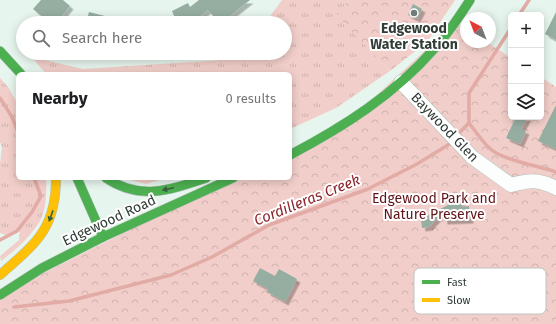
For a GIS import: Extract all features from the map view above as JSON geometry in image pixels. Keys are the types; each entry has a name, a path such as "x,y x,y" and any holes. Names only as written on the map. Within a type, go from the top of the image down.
{"main road":[{"path":"292,154 343,126 374,105 423,63 441,43 470,0"},
{"path":"0,51 20,72"},
{"path":"292,145 343,126"},
{"path":"0,275 36,243 44,231 51,218 55,205 57,192 56,180"},
{"path":"77,180 103,237"},
{"path":"109,180 117,186 137,193 164,190 200,180"},
{"name":"Edgewood Road","path":"0,295 42,268 103,237 229,180"}],"street":[{"name":"Baywood Glen","path":"401,82 472,157 511,185 536,181 545,182 556,188"}],"green space":[{"path":"282,0 349,0 337,15 390,71 336,108 292,128 292,72 44,72 34,60 45,60 83,69 222,60 292,60 292,16 270,16"},
{"path":"349,0 455,0 427,42 390,71 336,15"},
{"name":"Edgewood Park and Nature Preserve","path":"456,22 460,25 460,48 496,48 508,56 508,120 544,120 544,79 556,87 556,324 0,324 0,295 229,180 292,180 292,154 343,126"},
{"path":"0,78 8,87 16,101 16,180 46,180 46,200 40,221 22,243 1,261 0,256 19,240 20,232 6,235 0,233 0,164 2,147 0,142"},
{"path":"131,180 159,180 146,184"}],"building":[{"path":"41,0 63,0 70,6 62,16 42,16 33,9"},
{"path":"199,0 250,0 230,16 213,16 208,10 200,16 174,16 172,11 188,3 190,7"},
{"name":"Edgewood Water Station","path":"413,4 422,9 417,19 408,15"},
{"path":"89,12 105,16 88,16"},
{"path":"556,12 556,40 545,34"},
{"path":"556,105 556,149 538,141"},
{"path":"515,120 526,120 521,129 526,131 520,144 506,138"},
{"path":"462,202 462,207 469,206 470,220 444,221 443,212 429,227 422,228 421,219 452,203"},
{"path":"260,268 275,276 279,269 297,279 285,302 267,292 268,289 253,281"}],"waterway":[{"name":"Cordilleras Creek","path":"521,12 529,0"},
{"name":"Cordilleras Creek","path":"456,136 469,123 469,93 508,33"},
{"path":"0,98 12,117 16,127"},
{"path":"469,123 485,144 496,153 510,159 556,172"},
{"name":"Cordilleras Creek","path":"14,307 69,301 171,275 212,257 269,225 368,189 417,164 452,141"},
{"path":"0,240 17,231 32,212 41,196 35,180"}],"traffic: fast":[{"path":"292,154 367,109 402,81 419,66 439,43 470,0"},
{"path":"0,51 19,72"},
{"path":"78,180 103,237"},
{"path":"110,180 131,189 143,191 168,189 200,180"},
{"path":"0,295 42,268 103,237 229,180"}],"traffic: slow":[{"path":"0,275 24,254 42,234 48,223 52,210 56,180"}],"place":[{"name":"Edgewood Water Station","path":"414,13"}]}
